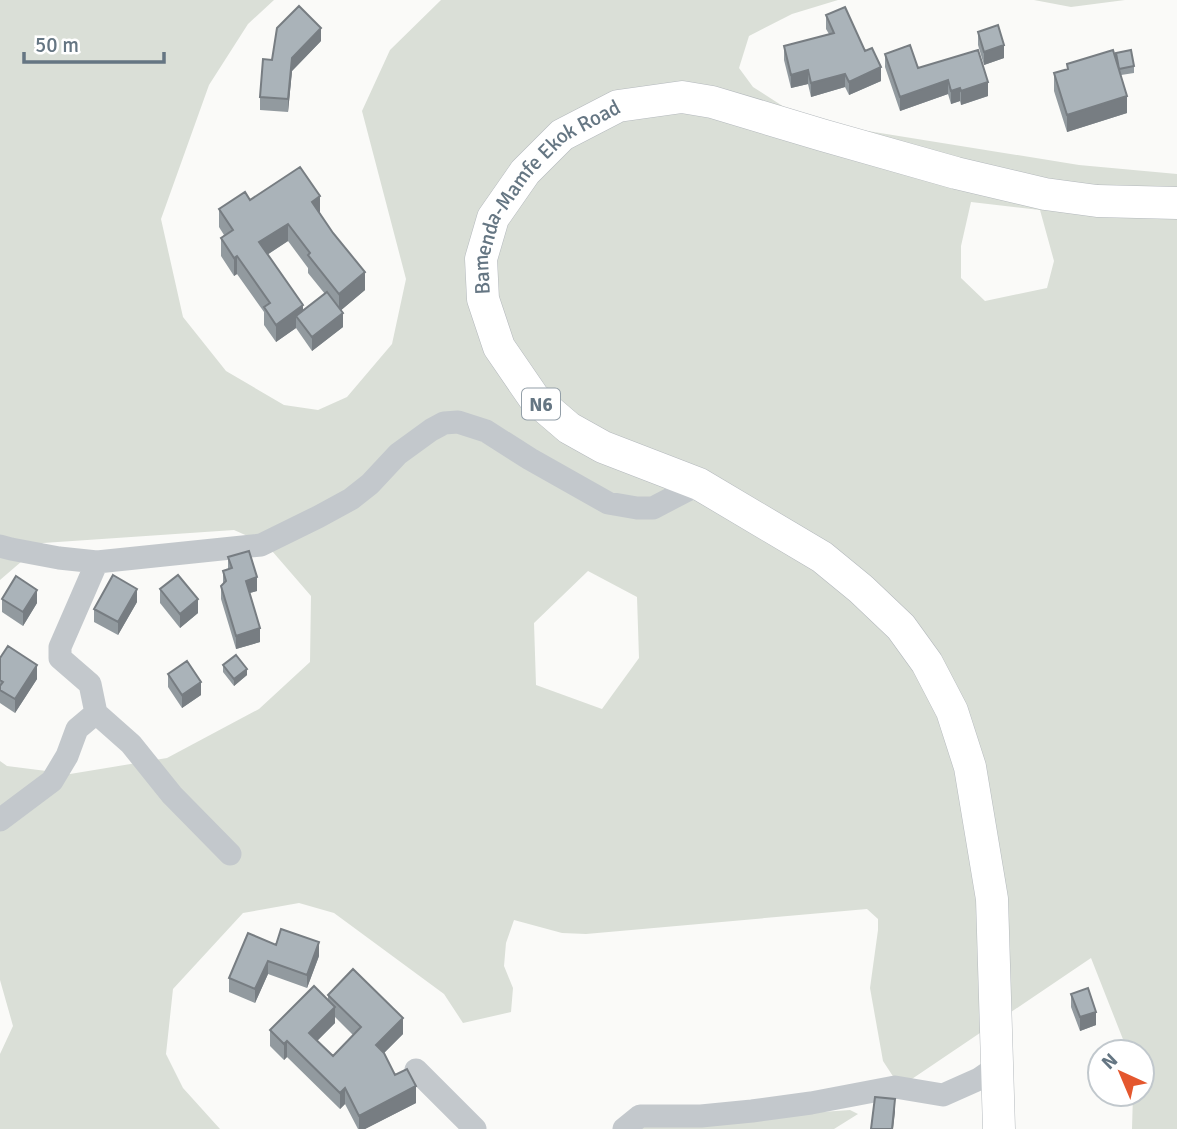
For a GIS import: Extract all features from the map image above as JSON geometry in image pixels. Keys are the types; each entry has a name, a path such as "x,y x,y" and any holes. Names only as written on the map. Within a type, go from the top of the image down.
{"highway":[{"name":"Bamenda-Mamfe Ekok Road","path":"999,1129 992,899 970,767 953,711 927,663 901,627 822,557 699,484 603,447 569,428 534,398 499,347 483,299 481,259 493,218 525,172 562,135 618,106 682,97 712,102 956,173 1045,194 1097,201 1177,203"}],"street":[{"path":"0,545 59,558 97,562 261,545 351,499 370,484 398,454 444,423 458,422 486,431 530,460 608,503 653,508 699,484"},
{"path":"97,562 60,647 60,658 90,684 96,713 131,744 172,795 230,854"},
{"path":"0,820 52,781 67,756 77,729 96,713"},
{"path":"624,1129 640,1116 701,1116 752,1111 895,1087 943,1095 979,1079 998,1066"},
{"path":"416,1070 475,1129"}],"shaded area":[{"path":"0,0 274,0 248,24 209,85 161,219 183,317 226,371 284,405 318,410 347,397 392,344 406,279 362,111 390,50 441,0 838,0 792,14 749,36 739,68 753,87 795,114 843,127 1079,165 1177,174 1177,1129 1132,1129 1133,1108 1156,1108 1156,1038 1122,1038 1091,958 900,1087 883,1061 870,988 878,919 867,909 586,934 562,933 514,920 506,943 504,966 513,988 511,1012 463,1023 444,994 334,913 299,903 243,913 173,989 166,1054 183,1088 220,1129 0,1129 0,1054 13,1026 0,980 0,761 7,766 70,774 167,758 259,709 310,662 311,596 266,544 234,530 43,543 0,580","holes":["971,202 1040,210 1054,261 1047,288 985,301 961,278 961,246","588,571 637,597 639,658 602,709 536,685 534,623"]},
{"path":"1034,0 1125,0 1071,7"},
{"path":"850,1110 858,1114 834,1129 629,1129 638,1125"}],"building":[{"path":"299,6 321,28 292,58 288,99 260,97 263,59 272,60 277,28"},
{"path":"845,7 865,51 872,48 881,67 849,82 845,74 811,83 808,70 791,75 784,46 834,33 826,15"},
{"path":"998,25 1004,45 984,52 978,32"},
{"path":"910,45 918,68 978,50 988,82 961,91 960,88 951,91 948,80 900,97 885,54"},
{"path":"1113,50 1127,96 1067,115 1054,73 1068,69 1067,64"},
{"path":"1131,50 1134,66 1119,69 1116,53"},
{"path":"300,167 320,196 312,202 365,272 339,294 288,224 259,242 303,305 276,325 264,307 270,303 221,238 233,230 219,209 245,192 250,200"},
{"path":"327,292 343,313 312,337 296,316"},
{"path":"249,551 257,577 246,581 260,628 236,636 221,586 226,581 223,571 232,568 228,557"},
{"path":"113,575 137,589 118,622 94,609"},
{"path":"178,575 198,599 180,614 160,589"},
{"path":"16,576 37,590 23,612 2,599"},
{"path":"8,646 37,665 15,699 0,690 3,682 0,680 0,658"},
{"path":"236,655 247,669 234,679 223,665"},
{"path":"187,661 201,682 182,695 168,674"},
{"path":"281,929 319,942 307,975 268,961 255,989 229,978 248,933 276,945"},
{"path":"353,969 403,1018 376,1045 384,1053 395,1075 407,1069 416,1086 359,1116 345,1088 340,1093 287,1041 284,1044 270,1030 314,986 335,1007 309,1033 333,1056 361,1027 328,995"},
{"path":"1088,988 1096,1012 1080,1017 1071,994"},
{"path":"875,1097 895,1099 892,1129 871,1129"}]}
